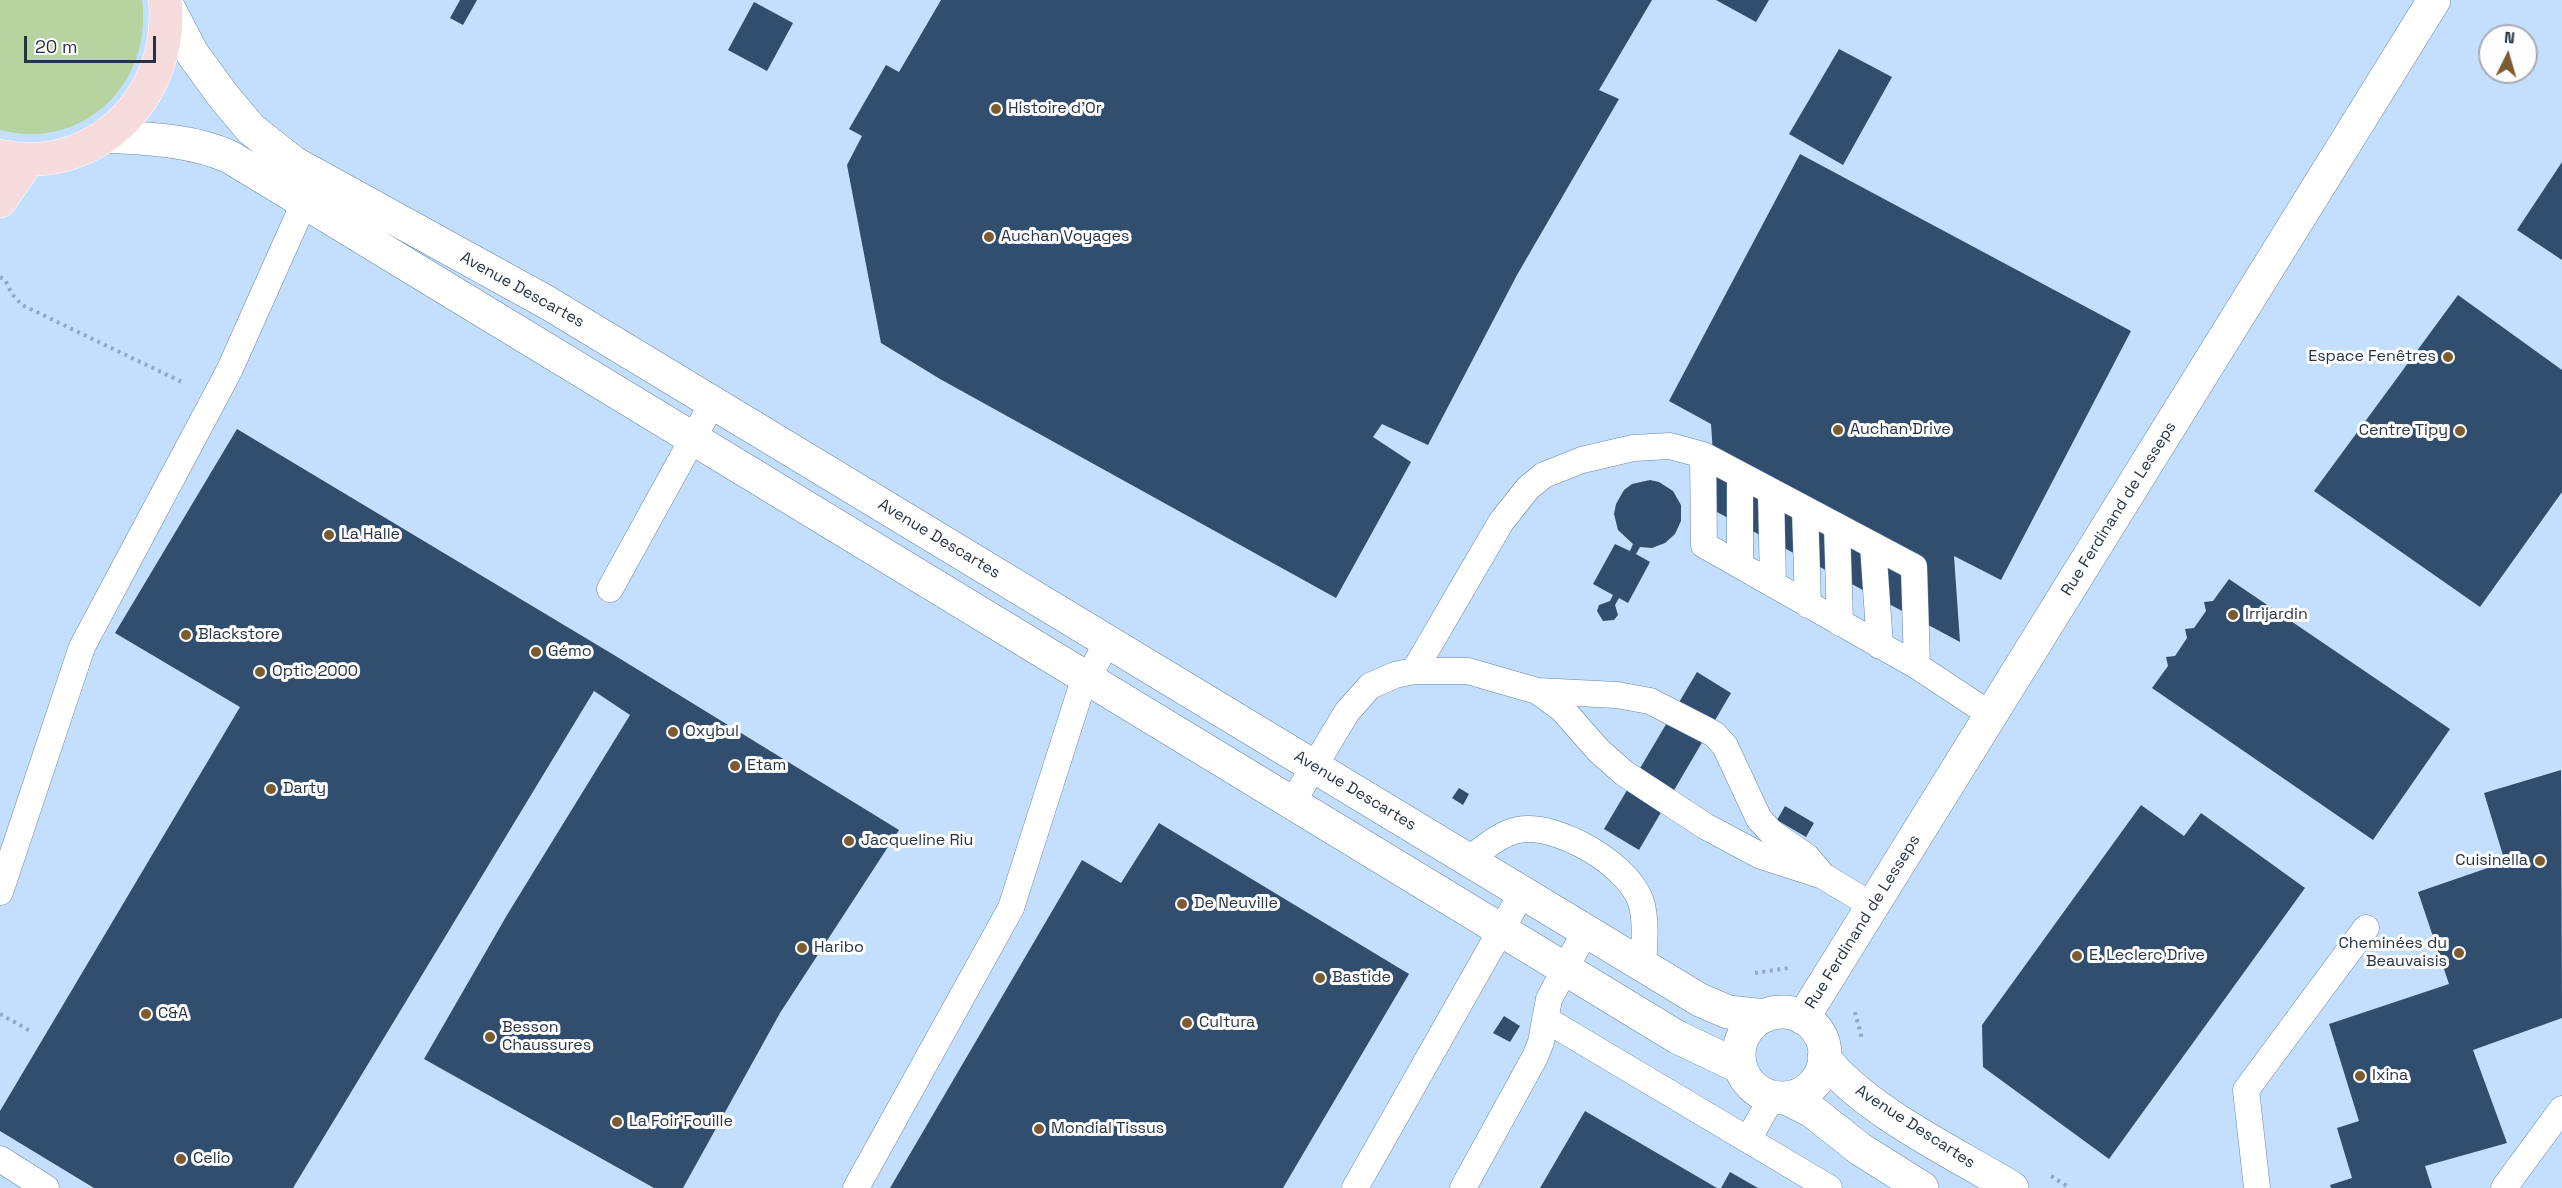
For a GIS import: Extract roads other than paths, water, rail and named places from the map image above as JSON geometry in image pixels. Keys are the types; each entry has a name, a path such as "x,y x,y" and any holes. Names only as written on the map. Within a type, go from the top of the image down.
{"main road":[{"path":"0,201 15,157 63,154 104,136 137,106 154,77 164,46 165,0"}],"street":[{"name":"Avenue Descartes","path":"165,0 202,67 238,115 270,146 367,204 514,283 1585,932 1716,1008 1738,1014 1764,1016 1784,1013 1803,1018 1818,1032 1823,1044 1824,1058 1841,1077 1871,1102 2012,1188"},
{"name":"Rue Ferdinand de Lesseps","path":"1803,1018 2434,0"},
{"path":"104,136 168,140 213,150 304,202 1677,1037 1740,1067"},
{"path":"1764,1016 1745,1034 1739,1053 1740,1067 1755,1089 1817,1114 1860,1149 1922,1188"},
{"path":"1779,1097 1810,1088 1819,1077 1824,1058"}],"lane":[{"path":"0,892 82,647 229,371 304,202"},
{"path":"610,589 713,402"},
{"path":"1414,671 1502,522 1528,488 1544,475 1582,459 1634,448 1670,446 1703,455 1914,567 1917,666"},
{"path":"1703,455 1704,545 1917,666 1991,715"},
{"path":"1740,475 1740,565"},
{"path":"1771,491 1773,584"},
{"path":"1805,509 1808,605"},
{"path":"1837,526 1840,623"},
{"path":"1873,545 1880,646"},
{"path":"856,1188 1011,908 1074,708 1108,641"},
{"path":"1292,803 1347,712 1370,686 1395,675 1414,671 1468,671 1537,691 1617,695 1650,701 1714,734 1725,746 1759,819 1772,832 1807,857 1823,876"},
{"path":"1537,691 1562,709 1599,751 1624,774 1735,843 1786,867 1823,876 1873,906"},
{"path":"1467,860 1509,832 1537,828 1566,837 1612,865 1636,890 1642,904 1644,923 1643,966"},
{"path":"1355,1188 1522,893"},
{"path":"2257,1188 2246,1090 2366,928"},
{"path":"1463,1188 1535,1057 1549,999 1585,932"},
{"path":"1545,1019 1829,1188"},
{"path":"1748,1140 1779,1097"},
{"path":"2504,1188 2562,1109"},
{"path":"0,1160 46,1188"}],"place":[{"name":"Histoire d'Or","path":"996,109"},
{"name":"Auchan Voyages","path":"989,237"},
{"name":"Espace Fenêtres","path":"2448,357"},
{"name":"Auchan Drive","path":"1838,430"},
{"name":"Centre Tipy","path":"2460,431"},
{"name":"La Halle","path":"329,535"},
{"name":"Irrijardin","path":"2233,615"},
{"name":"Blackstore","path":"186,635"},
{"name":"Gémo","path":"536,652"},
{"name":"Optic 2000","path":"260,672"},
{"name":"Oxybul","path":"673,732"},
{"name":"Etam","path":"735,766"},
{"name":"Darty","path":"271,789"},
{"name":"Jacqueline Riu","path":"849,841"},
{"name":"Cuisinella","path":"2540,861"},
{"name":"De Neuville","path":"1182,904"},
{"name":"Haribo","path":"802,948"},
{"name":"Cheminées du Beauvaisis","path":"2459,953"},
{"name":"E. Leclerc Drive","path":"2077,956"},
{"name":"Bastide","path":"1320,978"},
{"name":"C&A","path":"146,1014"},
{"name":"Cultura","path":"1187,1023"},
{"name":"Besson Chaussures","path":"490,1037"},
{"name":"Ixina","path":"2360,1076"},
{"name":"La Foir'Fouille","path":"617,1122"},
{"name":"Mondial Tissus","path":"1039,1129"},
{"name":"Celio","path":"181,1159"}]}
